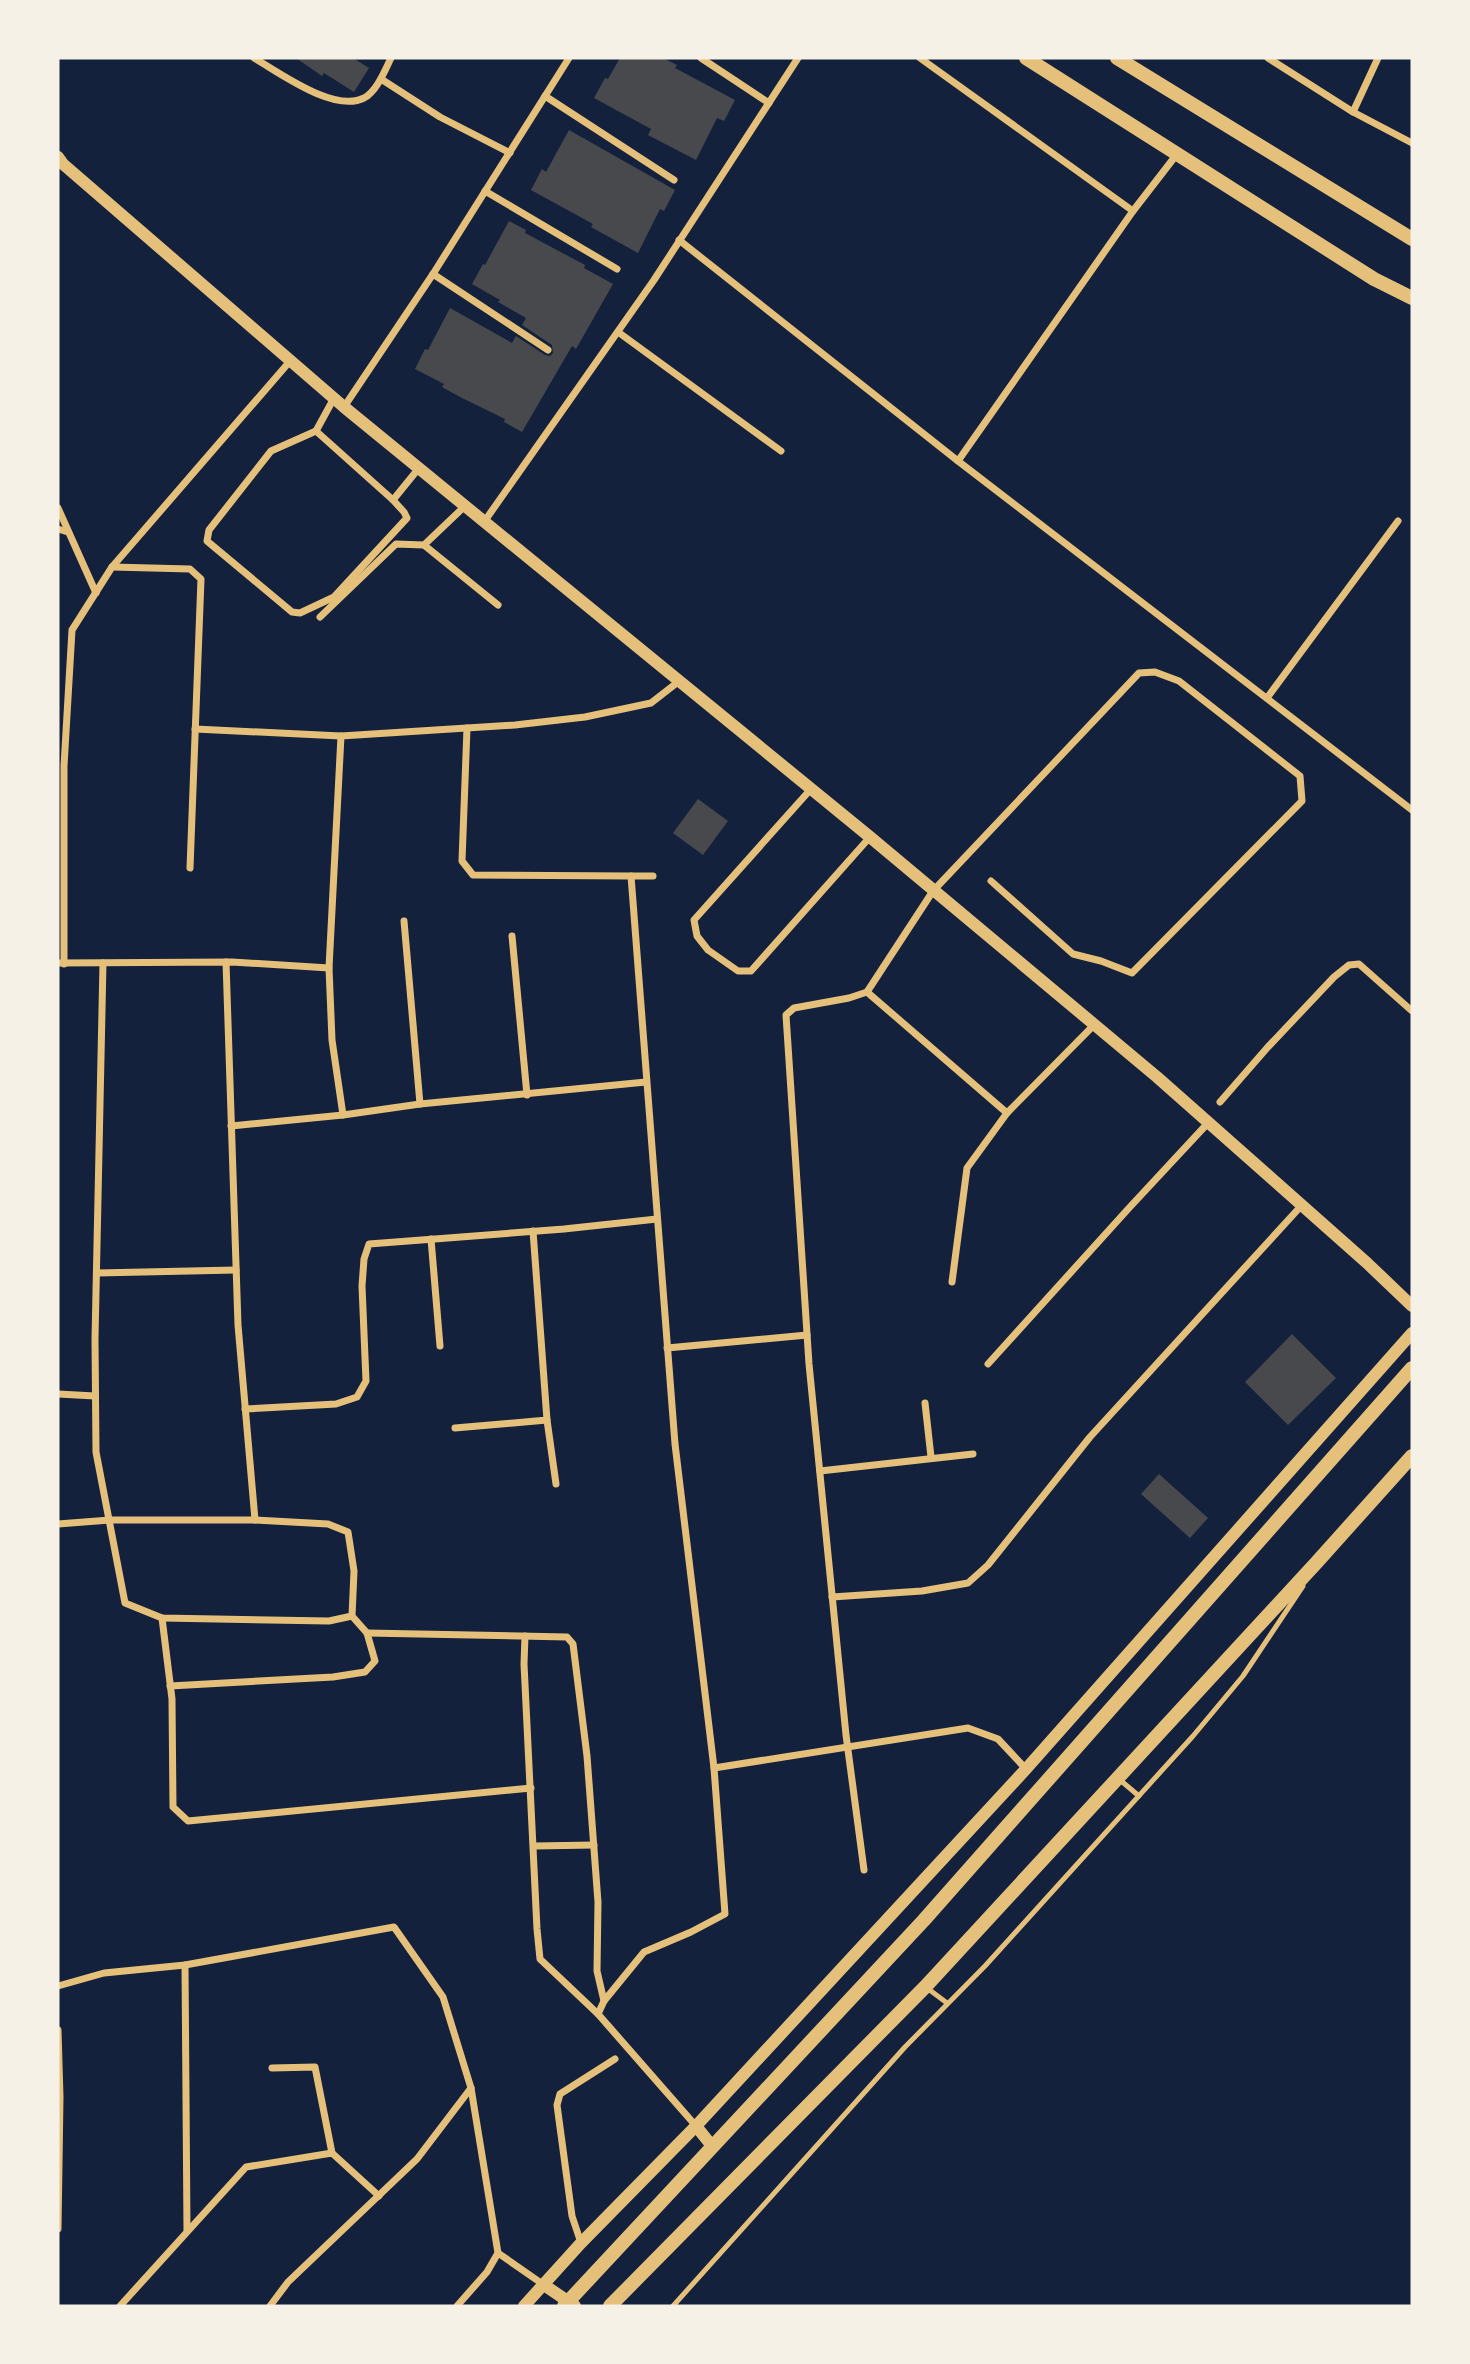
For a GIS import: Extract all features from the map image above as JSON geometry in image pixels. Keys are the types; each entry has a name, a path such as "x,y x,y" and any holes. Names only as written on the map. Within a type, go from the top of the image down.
{"main road":[{"path":"1026,58 1374,279 1412,298"},
{"path":"1117,58 1412,239"},
{"path":"569,2305 712,2146 924,1920 1412,1368"},
{"path":"610,2306 926,1986 1412,1456"}],"street":[{"path":"254,58 334,101 365,98 381,79 391,58"},
{"path":"316,431 393,500 407,518 334,597 300,612 292,612 208,541 209,530 271,452 316,431 339,402 433,274 569,58"},
{"path":"701,58 769,103"},
{"path":"484,522 618,332 798,58"},
{"path":"920,58 1133,211"},
{"path":"1268,58 1353,111 1412,143"},
{"path":"1353,111 1378,58"},
{"path":"381,79 440,117 510,153"},
{"path":"545,96 674,180"},
{"path":"958,461 1133,211 1177,154"},
{"path":"58,157 339,402 870,837 1094,1025 1302,1205 1412,1306"},
{"path":"485,191 617,269"},
{"path":"679,240 958,461 1412,810"},
{"path":"433,274 548,350"},
{"path":"618,332 781,451"},
{"path":"291,360 113,567 72,630 61,758 61,964 226,962 329,968"},
{"path":"393,500 419,468"},
{"path":"424,545 465,506"},
{"path":"58,508 96,593"},
{"path":"1267,698 1398,521"},
{"path":"58,529 68,532"},
{"path":"320,617 396,544 424,545 498,604"},
{"path":"113,567 190,569 201,579 190,868"},
{"path":"864,1870 847,1748 807,1335 786,1015 794,1007 849,998 867,992 933,891 1139,674 1156,672 1179,681 1300,776 1302,801 1132,973 1073,954 991,881"},
{"path":"195,729 341,736 515,726 585,718 651,703 678,682"},
{"path":"467,728 462,861 473,875 653,876"},
{"path":"341,736 329,968 332,1040 343,1115"},
{"path":"811,789 694,920 697,936 708,950 738,971 751,971 870,837"},
{"path":"598,2014 604,2001 644,1952 725,1914 714,1768 675,1444 631,876"},
{"path":"404,921 420,1104"},
{"path":"512,936 527,1095"},
{"path":"226,962 236,1270 255,1520"},
{"path":"103,963 96,1452 125,1603 162,1618 329,1621 352,1616"},
{"path":"1220,1102 1267,1048 1334,977 1349,965 1359,964 1412,1012"},
{"path":"867,992 1007,1113"},
{"path":"952,1282 967,1168 1007,1113 1094,1025"},
{"path":"231,1126 646,1082"},
{"path":"988,1364 1111,1227 1209,1124"},
{"path":"832,1597 922,1591 968,1583 988,1565 1090,1437 1302,1205"},
{"path":"245,1409 336,1404 357,1396 366,1381 362,1286 364,1259 369,1244 564,1230 657,1219"},
{"path":"533,1231 547,1420 556,1483"},
{"path":"431,1239 440,1346"},
{"path":"97,1273 236,1270"},
{"path":"524,2306 581,2243 696,2126 1026,1769 1412,1333"},
{"path":"667,1348 807,1335"},
{"path":"58,1394 96,1396"},
{"path":"925,1403 931,1457"},
{"path":"455,1428 547,1420"},
{"path":"820,1471 973,1454"},
{"path":"58,1524 110,1520 255,1520 328,1524 348,1532 354,1571 352,1616 367,1633 375,1661 365,1672 170,1686"},
{"path":"162,1618 170,1686 173,1807 188,1821 531,1788"},
{"path":"367,1633 566,1637 573,1644 587,1756 594,1845 598,1902 597,1971 604,2001"},
{"path":"525,1636 524,1664 540,1959 598,2014 712,2146"},
{"path":"714,1768 968,1728 998,1739 1042,1786"},
{"path":"534,1846 594,1845"},
{"path":"58,1986 104,1973 185,1965 394,1927 443,1997 471,2088 498,2253 487,2272 457,2306"},
{"path":"185,1965 187,2230"},
{"path":"58,2030 58,2229"},
{"path":"581,2243 572,2216 557,2105 560,2094 615,2059"},
{"path":"272,2068 315,2067 332,2153 379,2196"},
{"path":"270,2306 288,2282 417,2159 471,2088"},
{"path":"120,2306 246,2167 332,2153"},
{"path":"498,2253 544,2284 569,2305"}],"lane":[{"path":"673,2306 947,2003 985,1966 1244,1676 1317,1562"},
{"path":"1118,1778 1139,1796"},
{"path":"926,1986 947,2003"}],"building":[{"path":"296,58 353,58 369,68 354,92 324,73 322,76"},
{"path":"620,58 663,58 677,65 675,68 735,100 724,121 717,118 696,160 648,135 651,129 594,98"},
{"path":"569,130 675,190 664,211 660,209 638,253 591,227 593,224 531,190 542,169 546,172"},
{"path":"509,221 613,284 576,349 572,346 522,432 504,422 505,419 442,387 444,384 415,369 450,308 512,343 516,336 545,355 550,356 553,353 552,345 522,325 526,318 472,284"},
{"path":"698,799 728,821 703,855 673,833"},
{"path":"1292,1334 1336,1378 1288,1425 1245,1382"},
{"path":"1159,1474 1208,1518 1190,1538 1141,1494"}]}
